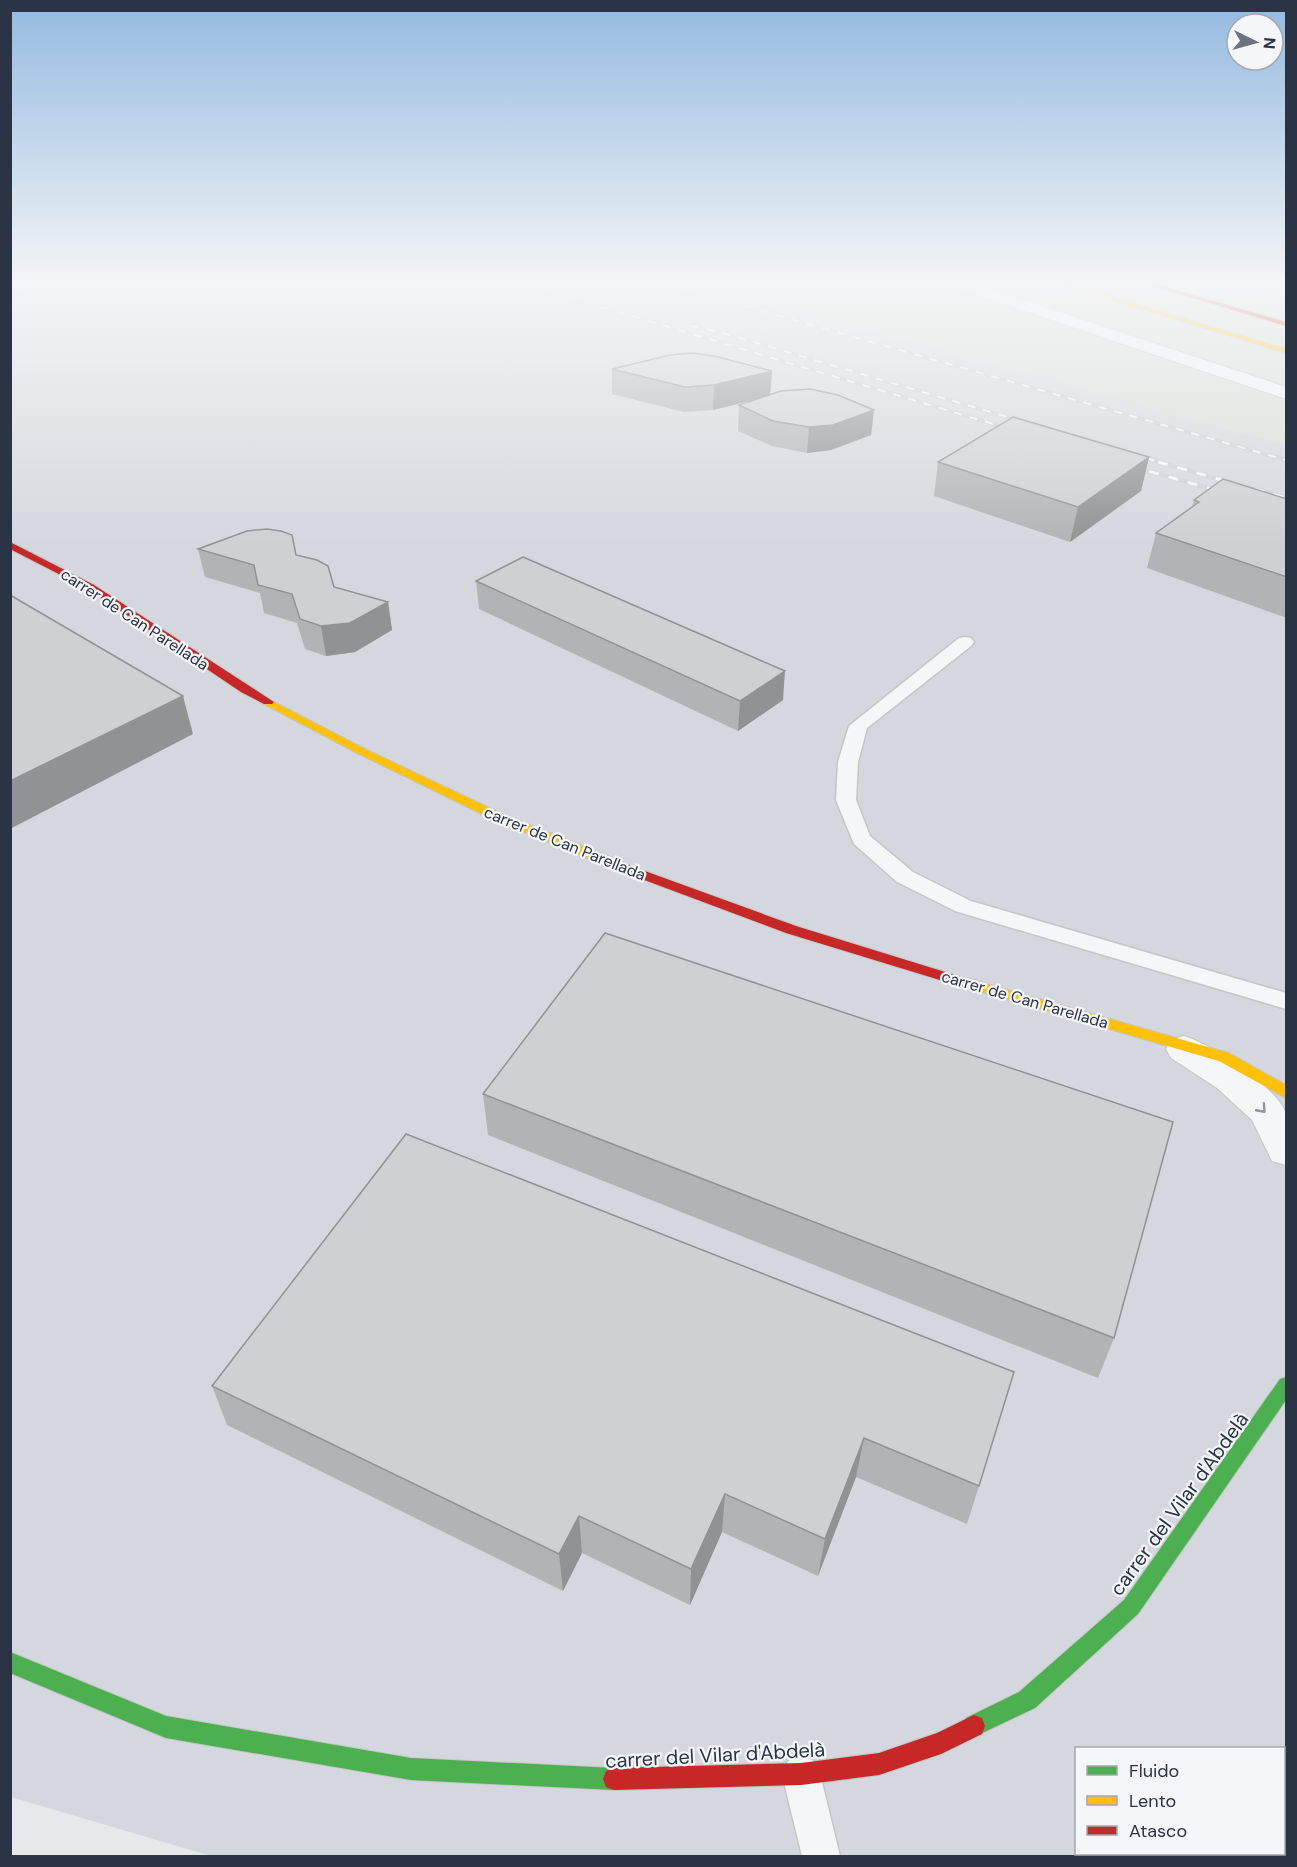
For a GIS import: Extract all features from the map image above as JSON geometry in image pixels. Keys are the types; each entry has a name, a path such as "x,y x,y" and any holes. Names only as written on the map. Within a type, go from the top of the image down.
{"main road":[{"name":"carrer de Can Parellada","path":"10,545 91,587 246,690 361,750 496,816 671,887 882,960 1164,1038 1224,1057 1287,1092"},
{"name":"carrer del Vilar d'Abdelà","path":"10,1662 166,1727 411,1769 593,1780 801,1774 879,1764 942,1743 1027,1700 1131,1607 1284,1391"}],"street":[{"path":"1221,371 1287,393"},
{"name":"carrer de Can Parellada","path":"1164,1038 1195,1054 1230,1078 1266,1112 1287,1150"}],"lane":[{"path":"965,642 858,726 848,762 846,800 861,839 905,877 963,906 1287,1001"},
{"path":"801,1774 821,1857"}],"shaded area":[{"path":"10,371 1018,371 1286,445 1286,1856 211,1856 11,1797"},
{"path":"1018,371 1286,371 1286,445"}],"building":[{"path":"621,371 771,371 714,385 685,387"},
{"path":"810,389 838,395 874,410 833,425 809,427 773,421 739,405 781,391"},
{"path":"1013,417 1149,457 1078,507 938,462"},
{"path":"1223,479 1287,499 1287,577 1156,533 1199,502 1194,500"},
{"path":"267,529 292,535 296,555 317,560 328,566 334,587 388,602 350,623 321,626 300,619 292,594 258,585 254,565 198,549 247,531"},
{"path":"523,557 785,671 740,701 476,581"},
{"path":"10,595 183,696 10,781"},
{"path":"605,933 1173,1122 1114,1338 483,1094"},
{"path":"406,1134 1014,1372 979,1486 864,1438 825,1539 725,1494 691,1569 579,1516 559,1554 212,1386"},
{"path":"1287,1749 1287,1857 1179,1857 1181,1855 1285,1855 1285,1751"}],"railway":[{"path":"816,371 1013,430"},
{"path":"852,371 1028,423"},
{"path":"974,371 1286,460"},
{"path":"1131,454 1163,463"},
{"path":"1158,462 1286,498"},
{"path":"1130,466 1226,493"}],"traffic: fast":[{"path":"974,1726 1027,1700 1131,1607 1286,1385"},
{"path":"10,1662 166,1727 411,1769 614,1779"}],"traffic: slow":[{"path":"268,702 361,751 496,816 620,866"},
{"path":"966,983 1224,1057 1286,1092"}],"traffic: jam":[{"path":"10,545 91,587 245,690 268,702"},
{"path":"620,866 791,929 966,983"},
{"path":"614,1779 801,1774 879,1764 941,1743 974,1726"}]}
